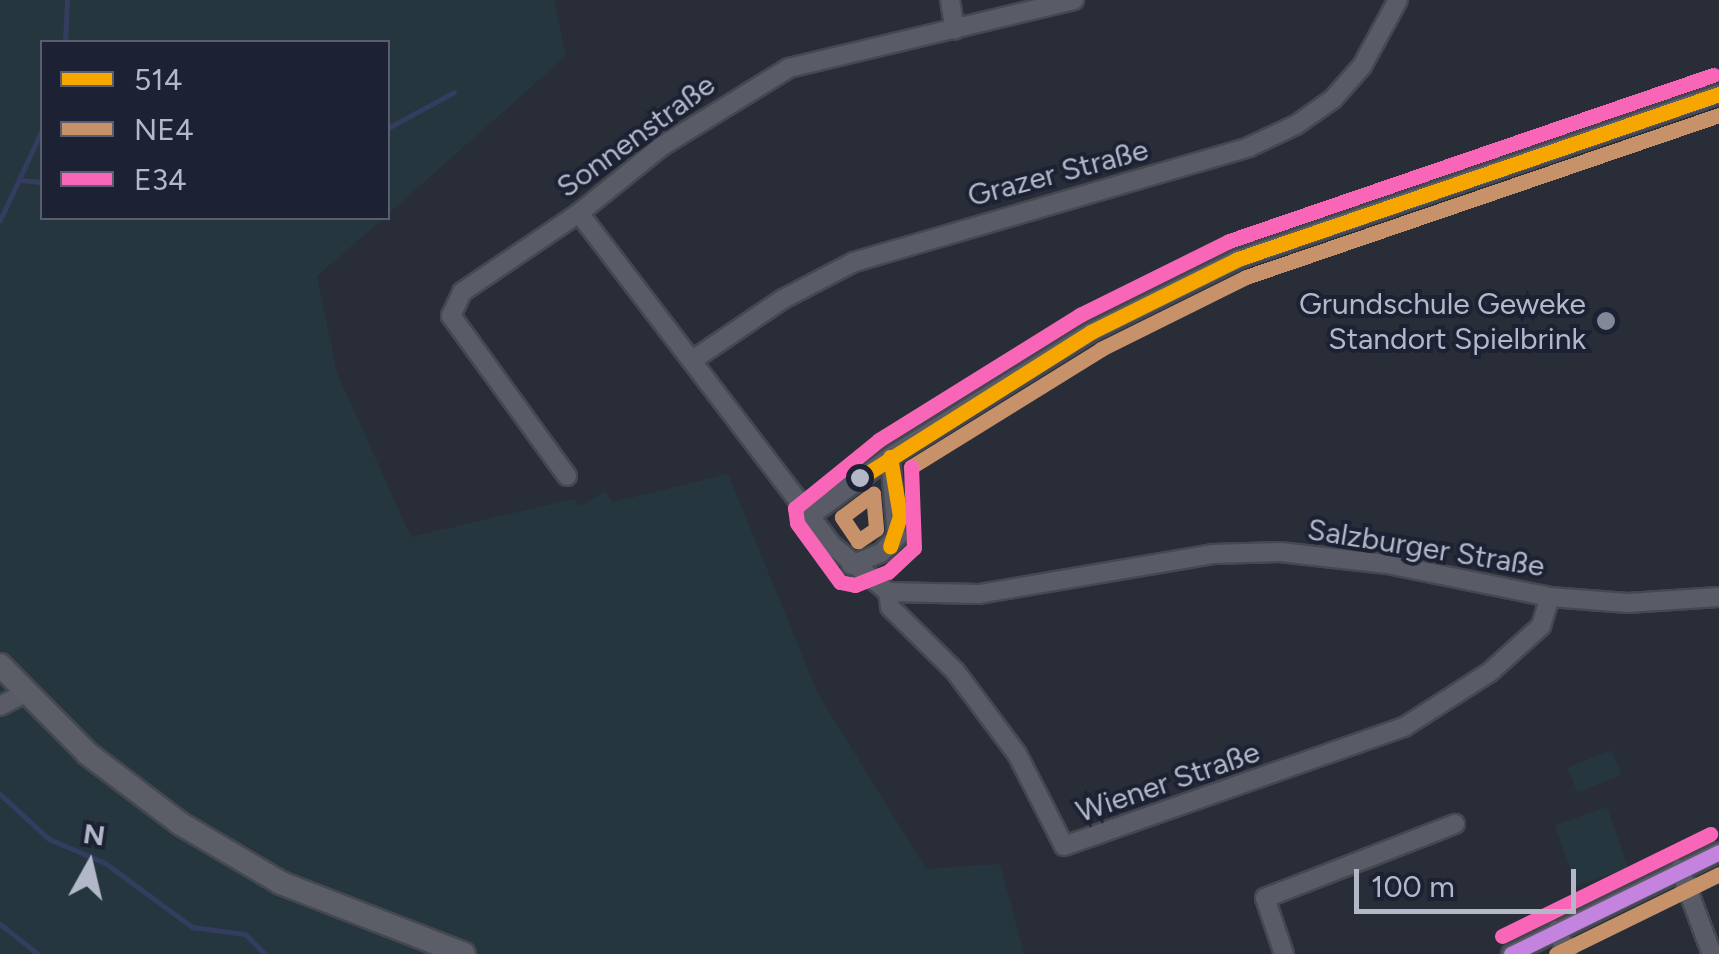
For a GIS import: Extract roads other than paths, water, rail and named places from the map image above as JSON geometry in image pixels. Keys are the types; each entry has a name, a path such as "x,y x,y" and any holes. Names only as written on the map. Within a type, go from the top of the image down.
{"main road":[{"path":"0,664 88,754 181,824 281,883 464,954"}],"street":[{"path":"950,0 955,30"},
{"name":"Sonnenstraße","path":"567,476 451,309 462,292 579,213 753,85 789,68 1074,0"},
{"name":"Grazer Straße","path":"694,359 783,299 854,262 1249,147 1296,125 1333,100 1362,66 1398,0"},
{"path":"814,513 890,457 1091,332 1238,258 1719,94"},
{"name":"Wiener Straße","path":"579,213 694,359 759,451 814,513 851,565 888,592 890,607 955,671 1017,754 1064,846 1404,727 1490,672 1541,626 1550,596"},
{"path":"851,565 880,553 897,538 900,516 890,457"},
{"name":"Salzburger Straße","path":"888,592 979,594 1213,554 1280,552 1373,562 1550,596 1628,603 1719,596"},
{"path":"0,706 25,693"},
{"path":"1284,954 1265,898 1455,824"},
{"path":"1511,954 1719,852"},
{"path":"1680,870 1712,954"},
{"path":"1557,930 1567,954"}],"waterway":[{"path":"65,40 67,0"},
{"path":"390,127 454,92"},
{"path":"0,220 40,134"},
{"path":"20,180 40,182"},
{"path":"0,794 49,839 105,863 192,927 245,934 265,954"},
{"path":"0,924 38,954"}],"place":[{"name":"Grundschule Geweke Standort Spielbrink","path":"1606,321"}]}
